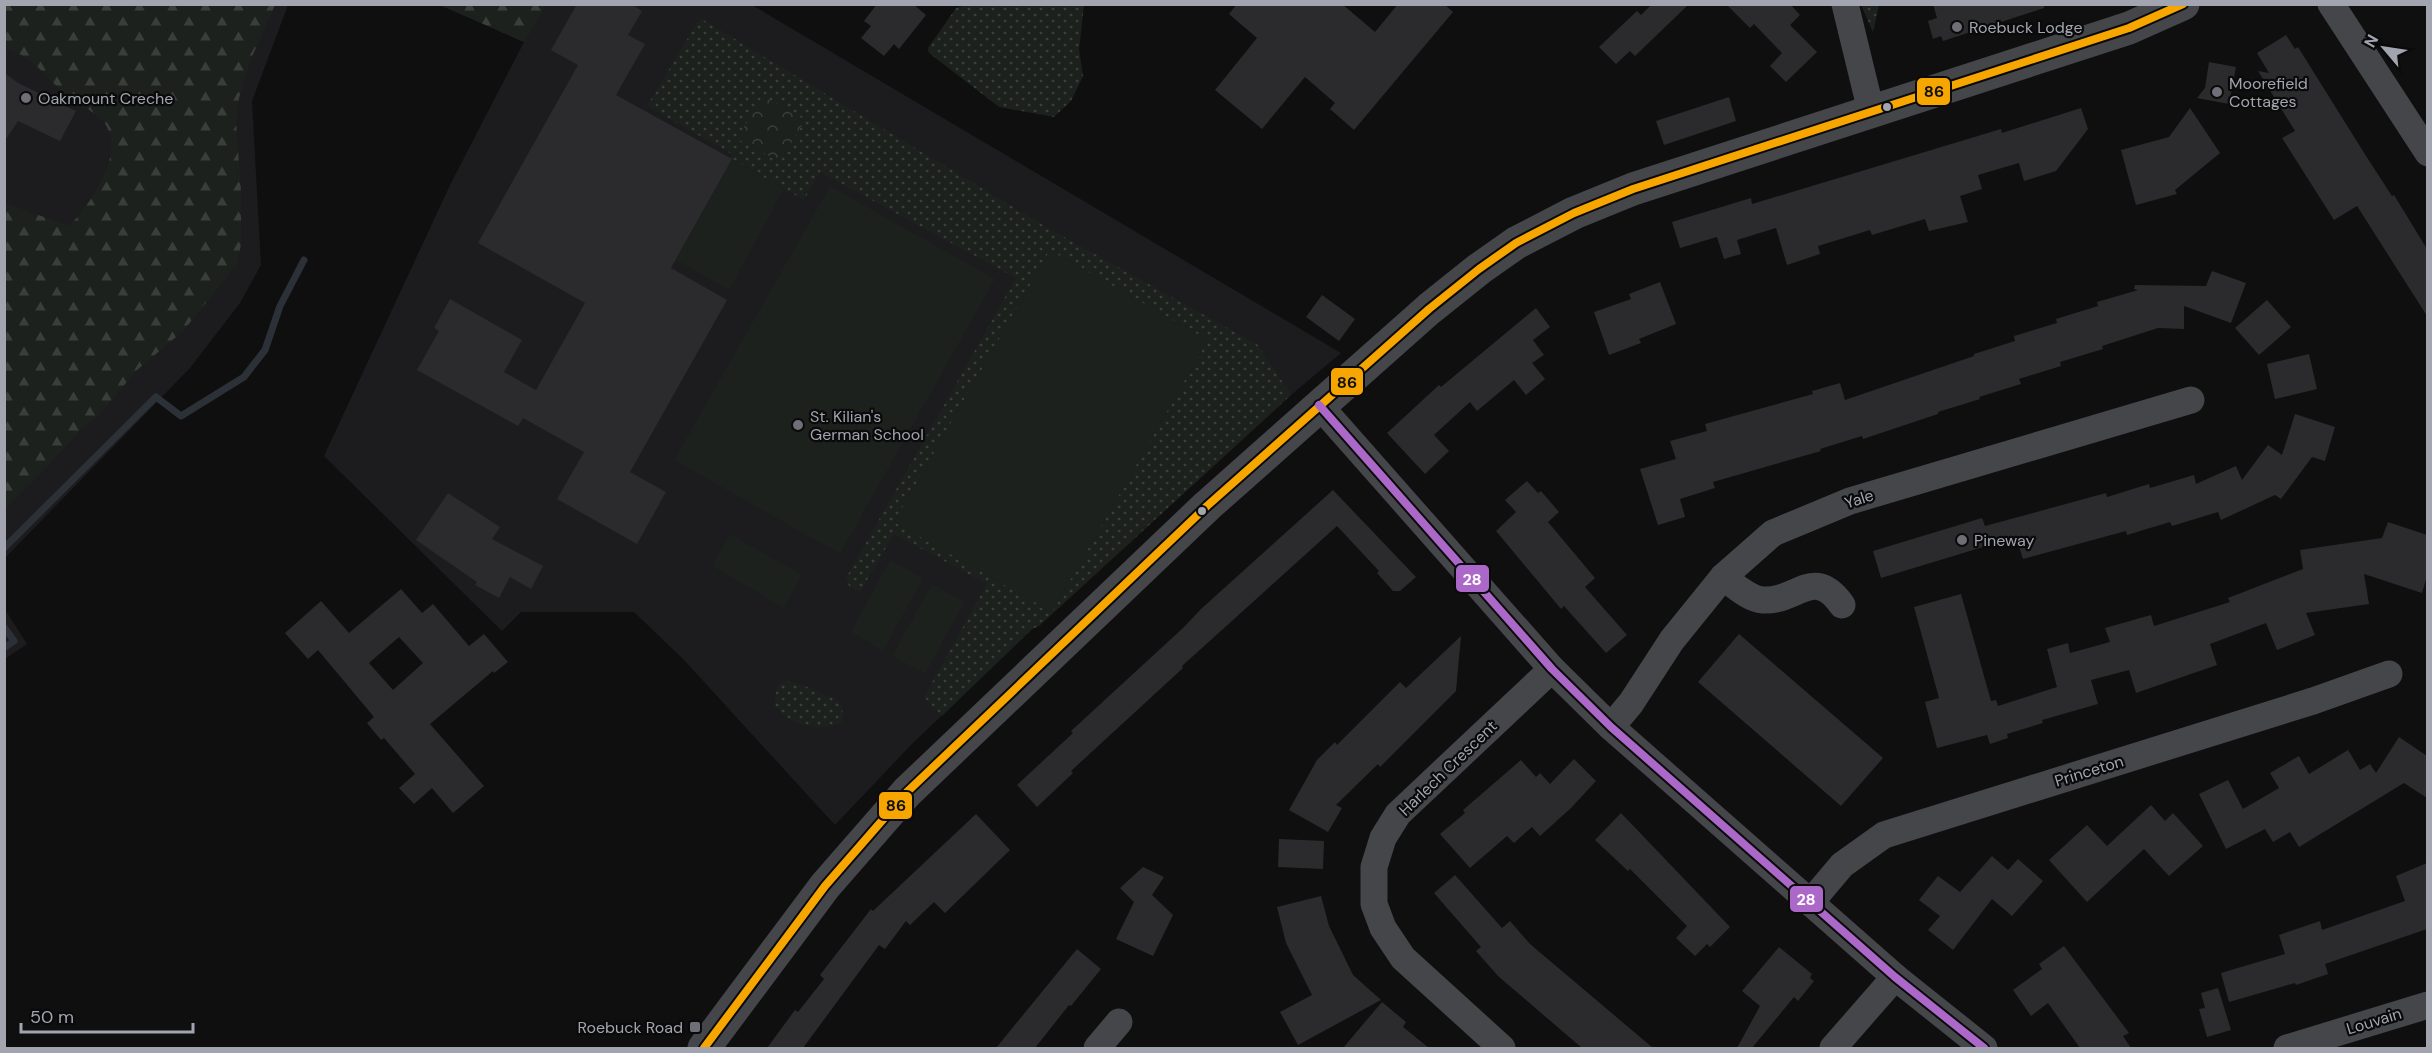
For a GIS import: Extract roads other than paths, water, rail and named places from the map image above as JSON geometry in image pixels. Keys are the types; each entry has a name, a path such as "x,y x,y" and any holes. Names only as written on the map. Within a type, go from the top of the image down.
{"street":[{"path":"1845,4 1871,111"},
{"path":"704,1048 825,886 907,792 1207,506 1429,309 1479,269 1516,243 1574,213 1633,189 2129,28 2183,4"},
{"path":"2331,4 2427,153"},
{"name":"Yale","path":"1611,727 1631,704 1672,640 1723,577 1773,533 1850,501 2191,400"},
{"path":"1319,405 1552,669 1611,727 1895,977 1984,1048"},
{"path":"1723,577 1746,594 1763,600 1814,586 1832,591 1842,605"},
{"name":"Harlech Crescent","path":"1502,1048 1403,958 1383,928 1374,904 1374,867 1383,838 1398,814 1552,669"},
{"name":"Princeton","path":"1810,903 1842,865 1884,835 2313,701 2390,674"},
{"path":"1833,1048 1895,977"},
{"name":"Louvain","path":"2287,1048 2427,1005"},
{"path":"1097,1048 1119,1022"}],"waterway":[{"path":"4,548 156,397 181,416 244,377 265,350 280,306 304,260"},
{"path":"4,627 14,641 4,648"}],"place":[{"name":"Roebuck Lodge","path":"1957,27"},
{"name":"Moorefield Cottages","path":"2217,92"},
{"name":"Oakmount Creche","path":"26,98"},
{"name":"St. Kilian's German School","path":"798,425"},
{"name":"Pineway","path":"1962,540"},
{"name":"Roebuck Road","path":"695,1027"}]}
